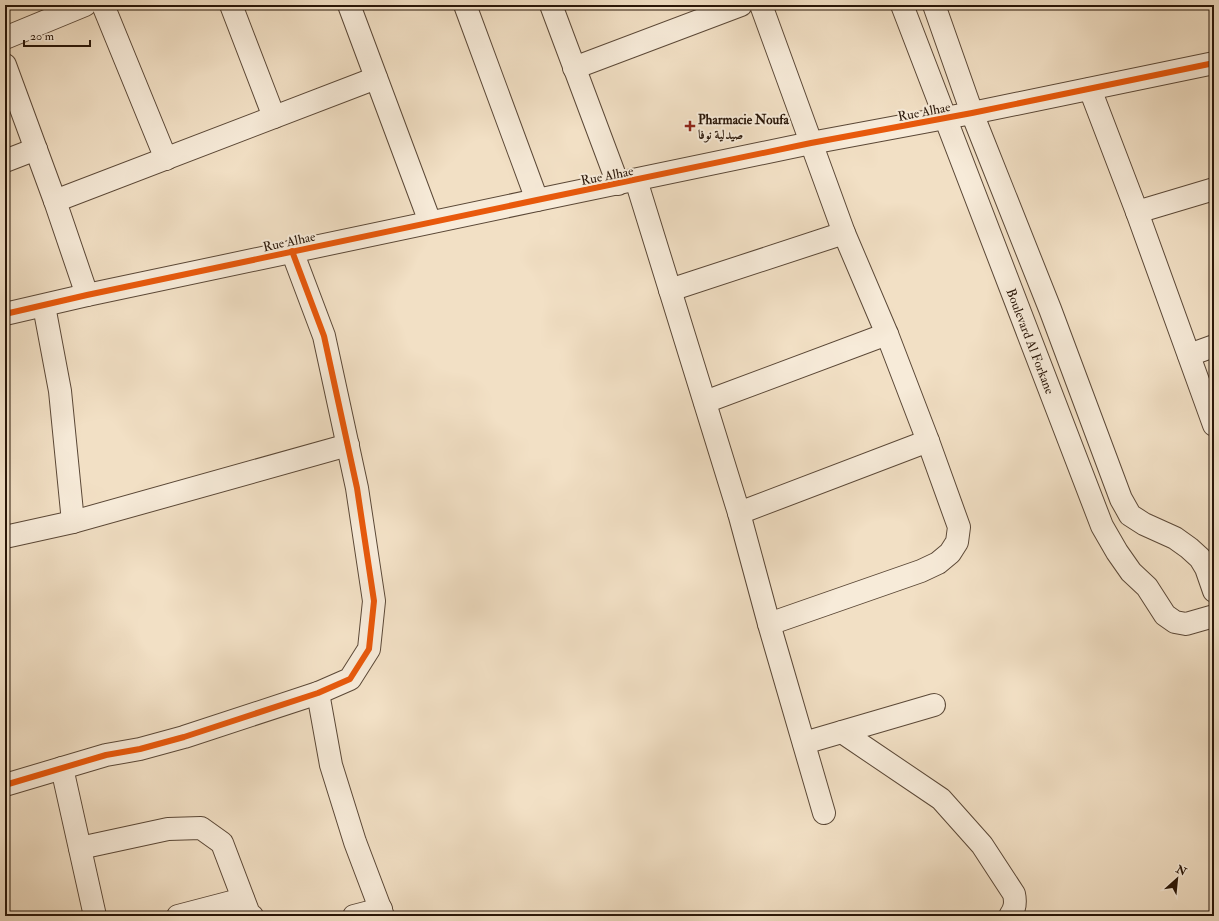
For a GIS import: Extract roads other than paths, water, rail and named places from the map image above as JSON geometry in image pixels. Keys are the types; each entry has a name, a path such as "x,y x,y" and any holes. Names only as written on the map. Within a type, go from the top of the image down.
{"street":[{"path":"5,38 85,5"},
{"path":"103,5 166,159"},
{"path":"231,5 274,117"},
{"path":"349,5 430,222"},
{"path":"465,5 537,200"},
{"path":"551,5 574,68 627,182 670,290 739,513 769,624 824,813"},
{"path":"574,68 741,5"},
{"path":"761,5 844,233 887,334 959,527 957,542 950,553 938,563 921,571 769,624"},
{"name":"Boulevard Al Forkane","path":"902,5 1102,526 1131,572 1147,586 1165,615 1175,622 1186,624 1214,616"},
{"path":"934,5 972,113 1050,309 1121,499 1130,515 1144,524 1175,538 1200,558 1206,568 1214,591"},
{"name":"Rue Alhae","path":"5,314 87,295 430,222 811,143 972,113 1214,63"},
{"path":"5,65 55,201 87,295"},
{"path":"55,201 376,78"},
{"path":"1090,89 1138,212 1214,425"},
{"path":"5,161 36,149"},
{"path":"1138,212 1214,189"},
{"path":"670,290 844,233"},
{"path":"5,785 106,755 140,749 184,737 318,693 350,679 369,649 374,600 357,488 324,336 292,251"},
{"path":"44,306 60,391 73,522"},
{"path":"705,402 887,334"},
{"path":"1189,355 1214,346"},
{"path":"739,513 928,441"},
{"path":"5,537 73,522 348,445"},
{"path":"318,693 332,765 355,842 382,913 354,916"},
{"path":"804,743 934,705"},
{"path":"842,732 941,800 961,821 982,845 1014,894 1015,907 1010,916"},
{"path":"62,768 95,916"},
{"path":"80,848 168,829 201,828 222,843 248,907 178,916"}],"place":[{"name":"Pharmacie Noufa صيدلية نوفا","path":"690,126"}]}
